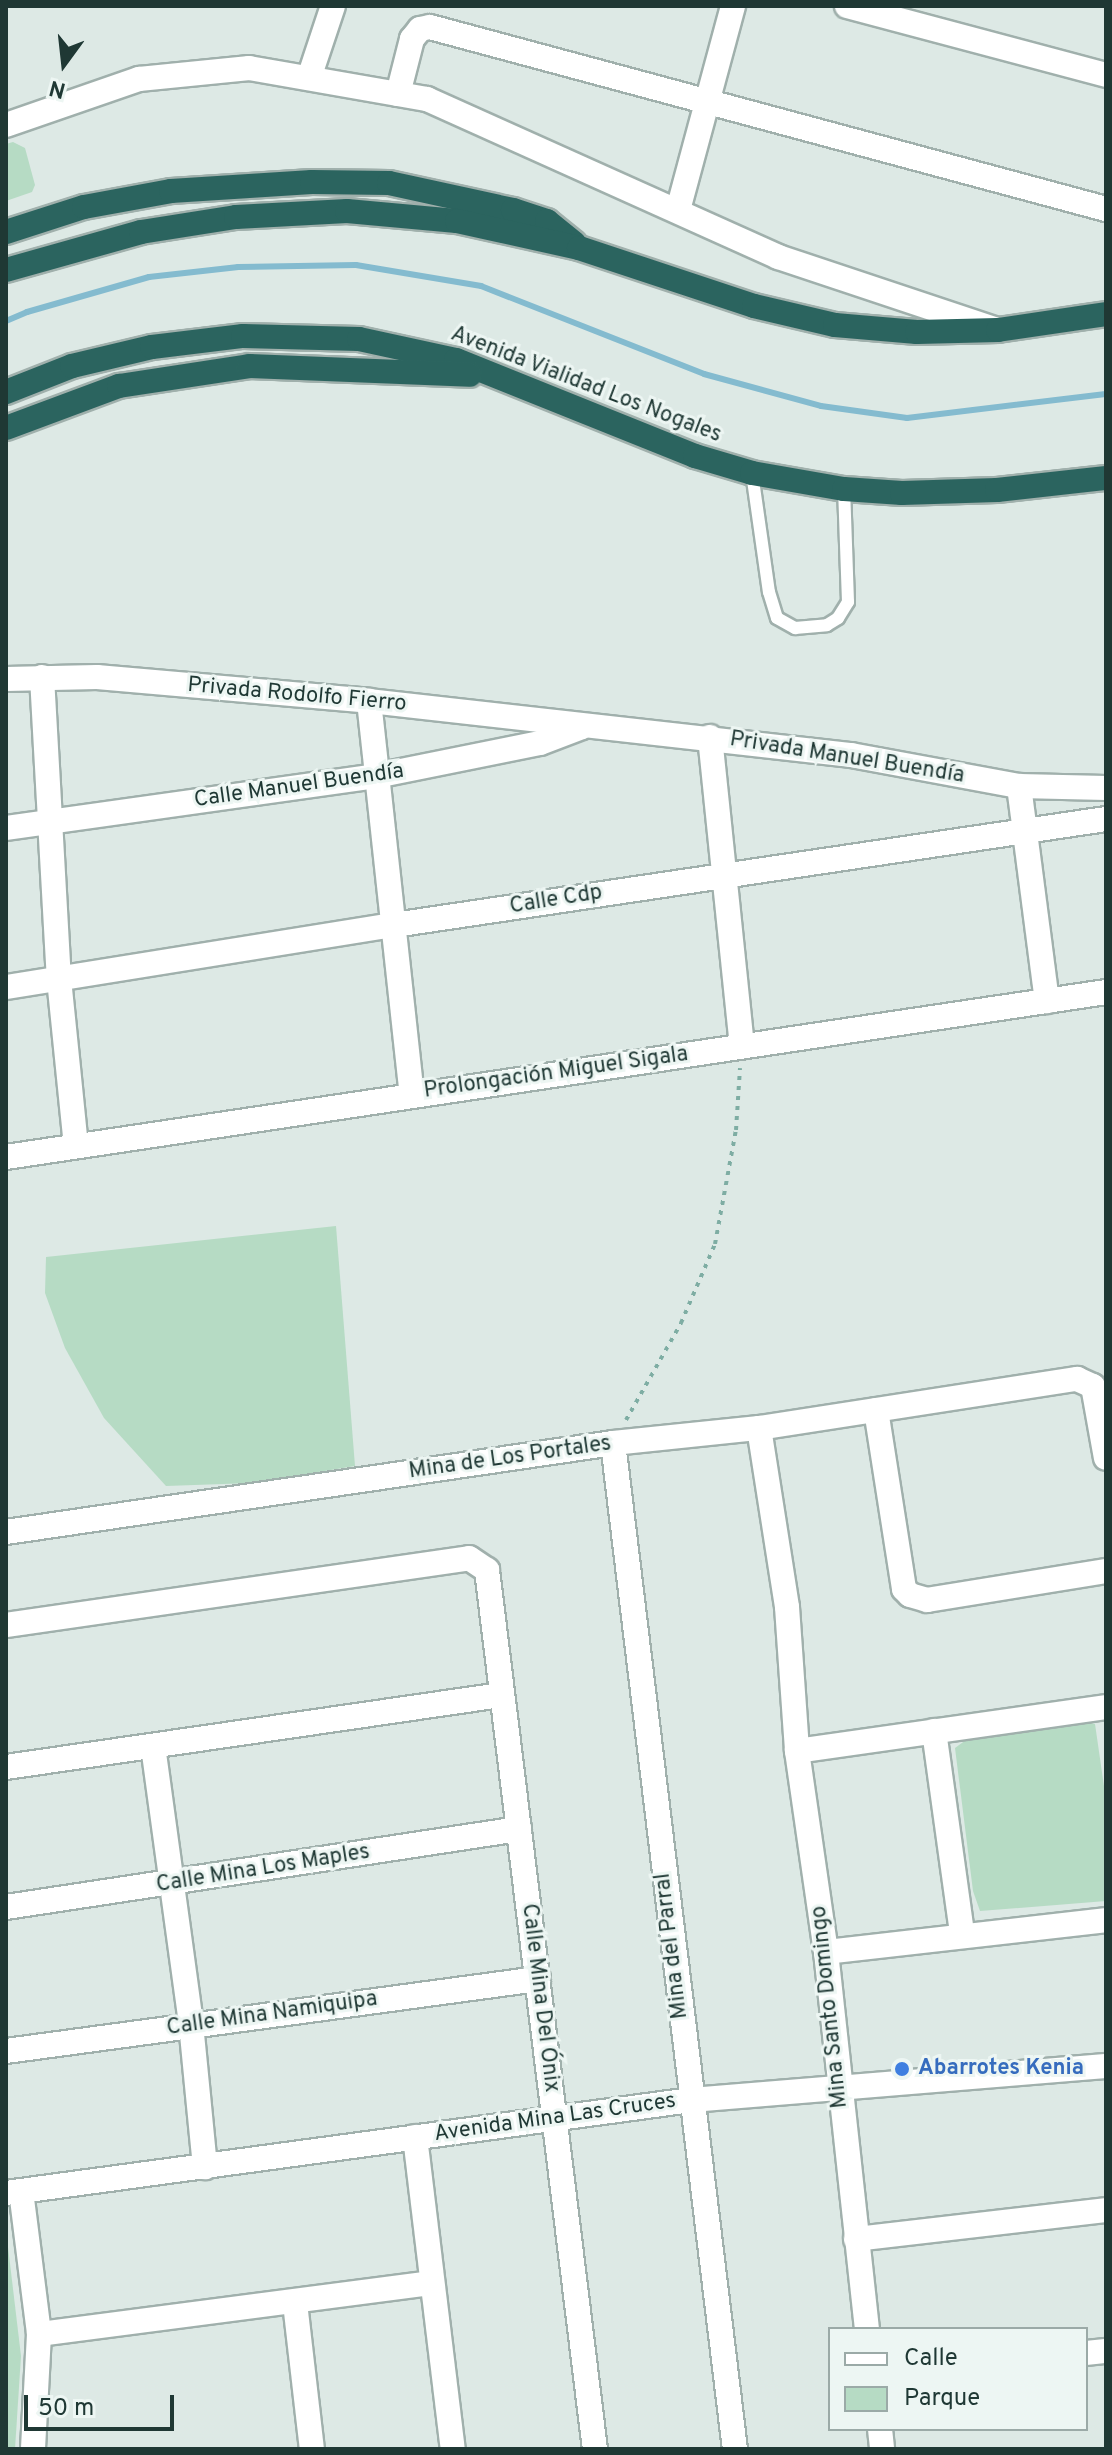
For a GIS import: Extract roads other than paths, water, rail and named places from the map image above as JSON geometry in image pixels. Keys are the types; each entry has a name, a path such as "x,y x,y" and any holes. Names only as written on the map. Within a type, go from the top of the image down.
{"highway":[{"path":"6,232 84,207 171,191 312,182 389,183 451,194 525,213 547,221 579,248"},
{"path":"6,270 141,232 236,217 347,211 457,221 579,248 754,306 835,325 917,332 998,330 1106,314"},
{"name":"Avenida Vialidad Los Nogales","path":"6,392 72,366 152,347 243,336 359,339 456,360 503,376 682,451 752,473 844,489 902,493 997,490 1106,478"},
{"path":"6,428 119,386 249,366 503,376"}],"street":[{"path":"309,78 333,6"},
{"path":"678,210 733,6"},
{"path":"847,6 1106,75"},
{"path":"398,94 412,39 420,29 430,27 1106,209"},
{"path":"6,125 139,79 249,68 427,99 778,257 998,330"},
{"path":"42,677 59,979 76,1146"},
{"name":"Privada Rodolfo Fierro","path":"6,679 97,677 369,701 588,725"},
{"path":"369,701 412,1094"},
{"name":"Calle Manuel Buendía","path":"6,828 376,776 540,743 588,725"},
{"name":"Privada Manuel Buendía","path":"588,725 851,755 1019,786 1106,788"},
{"path":"710,737 742,1046"},
{"path":"1019,786 1027,828 1047,1001"},
{"name":"Calle Cdp","path":"6,987 1027,828 1106,819"},
{"name":"Prolongación Miguel Sigala","path":"6,1157 1106,992"},
{"name":"Mina de Los Portales","path":"6,1532 613,1443 759,1428 1068,1380 1086,1380 1093,1386 1106,1458"},
{"path":"876,1410 904,1589 910,1595 927,1600 1106,1571"},
{"name":"Mina Santo Domingo","path":"759,1428 787,1607 797,1751 826,1952 867,2327"},
{"name":"Mina del Parral","path":"613,1443 735,2449"},
{"name":"Calle Mina Del Ónix","path":"6,1625 469,1558 483,1565 489,1577 595,2449"},
{"path":"6,1767 501,1695"},
{"path":"797,1751 1106,1707"},
{"path":"934,1731 962,1934"},
{"path":"153,1746 169,1884 191,2024 205,2167"},
{"name":"Calle Mina Los Maples","path":"6,1907 519,1829"},
{"path":"826,1952 962,1934 1106,1920"},
{"name":"Calle Mina Namiquipa","path":"6,2051 538,1979"},
{"name":"Avenida Mina Las Cruces","path":"13,2192 691,2100 1106,2066"},
{"path":"415,2137 453,2449"},
{"path":"13,2192 39,2334 33,2449"},
{"path":"856,2239 1106,2210"},
{"path":"39,2334 432,2283"},
{"path":"295,2303 312,2449"}],"lane":[{"path":"752,473 769,592 777,618 795,628 827,625 838,618 848,602 844,489"}],"waterway":[{"path":"6,321 27,312 149,277 238,267 356,265 481,286 704,374 821,406 907,418 1106,394"}],"place":[{"name":"Abarrotes Kenia","path":"902,2069"}]}
